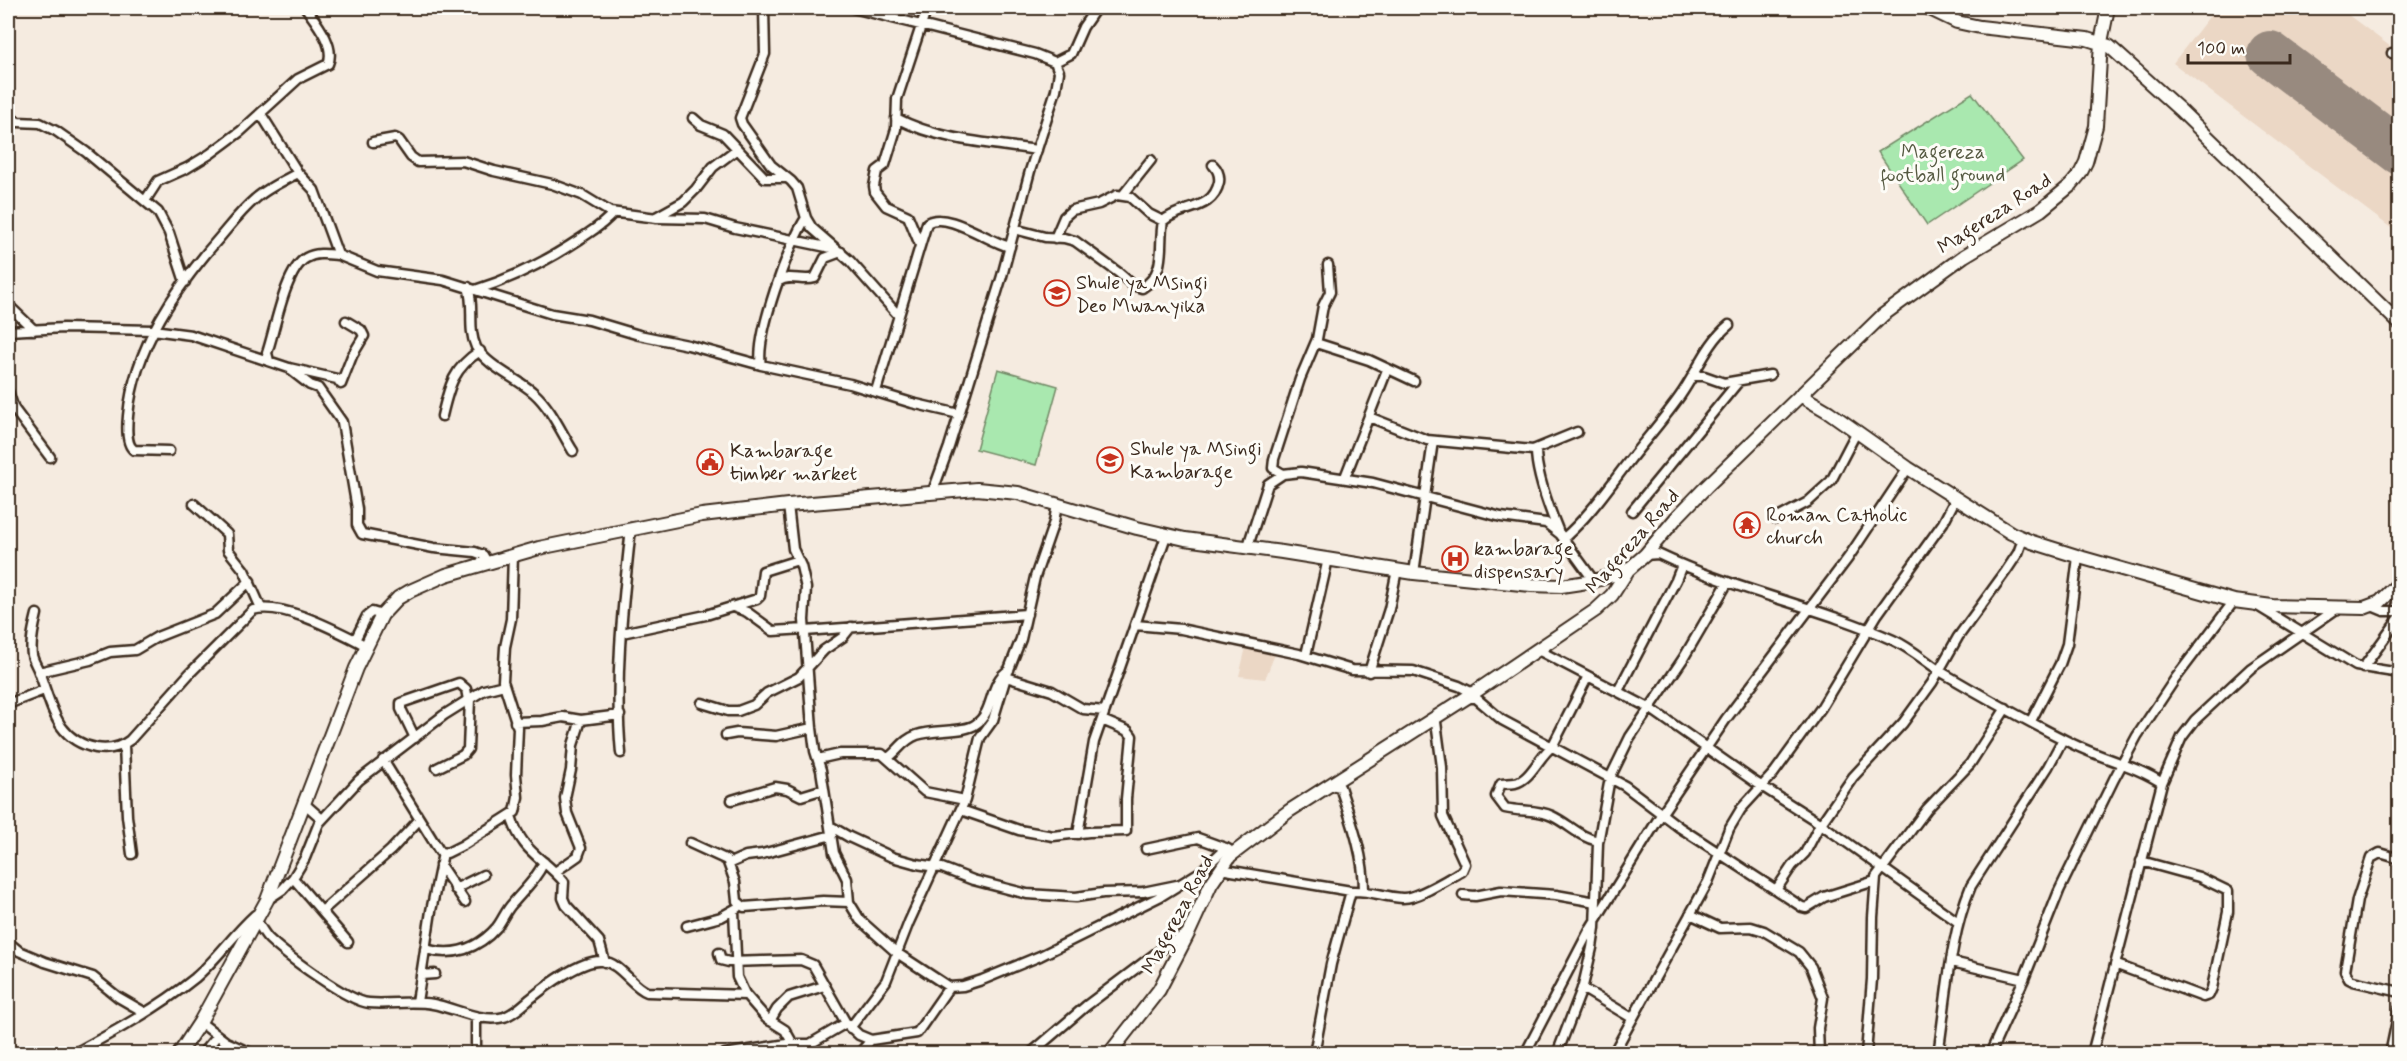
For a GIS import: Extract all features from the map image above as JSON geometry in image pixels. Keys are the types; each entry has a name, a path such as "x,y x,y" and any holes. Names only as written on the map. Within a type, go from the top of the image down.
{"street":[{"path":"145,201 153,185 158,181 188,168 210,154 261,114 298,79 328,64 331,52 306,8"},
{"path":"764,8 765,54 740,118 766,159 797,188 806,218 816,232 838,250 898,315"},
{"path":"854,8 1035,54 1055,62 1058,68 1059,79 1010,247 933,491"},
{"path":"920,245 908,216 885,206 875,192 874,186 877,171 885,165 896,129 897,99 927,8"},
{"path":"1055,62 1071,54 1083,27 1096,8"},
{"path":"1928,8 1957,22 1980,27 2101,42 2129,62 2180,110 2400,324"},
{"name":"Magereza Road","path":"1109,1053 1159,990 1230,850 1466,698 1604,603 1621,584 1628,570 1646,555 1684,509 1883,315 1964,255 2042,210 2071,185 2086,162 2096,126 2101,42 2108,8"},
{"path":"261,114 298,173 314,190 338,255"},
{"path":"8,116 18,122 40,123 56,130 158,212 166,227 185,282"},
{"path":"693,118 701,125 723,135 765,178 788,178"},
{"path":"896,118 954,138 980,144 1037,150"},
{"path":"373,142 395,138 418,162 463,161 494,171 552,184 582,195 607,212 655,218 705,219 735,228 838,250"},
{"path":"655,218 683,202 713,166 737,148"},
{"path":"1123,195 1151,160"},
{"path":"1014,229 1055,238 1066,238 1078,243 1140,288 1150,282 1159,267 1163,221 1170,215 1194,208 1211,198 1216,190 1219,179 1218,171 1213,165"},
{"path":"169,451 134,450 129,445 128,422 131,392 135,375 153,330 210,248 255,199 268,189 298,173"},
{"path":"1055,238 1064,218 1072,210 1099,204 1113,196 1130,197 1149,214 1163,221"},
{"path":"472,289 505,281 537,265 599,228 613,213"},
{"path":"761,365 760,351 763,333 793,240 806,218"},
{"path":"876,391 926,224 933,220 972,230 1010,247"},
{"path":"779,281 788,277 805,280 815,278 825,258 838,250"},
{"path":"269,361 267,353 281,300 299,264 312,255 338,255 351,262 382,272 429,277 543,311 589,320 639,335 832,380 959,414"},
{"path":"1283,474 1273,466 1277,446 1304,369 1316,344 1323,306 1330,292 1328,265"},
{"path":"472,289 474,342 480,351 541,400 573,451"},
{"path":"8,305 34,330"},
{"path":"8,331 63,328 153,330 191,335 289,368 330,377 341,384 352,356 364,336 361,330 346,321"},
{"path":"1562,536 1596,506 1632,456 1665,418 1694,376 1715,337 1729,325"},
{"path":"1316,344 1363,357 1414,381"},
{"path":"442,416 454,375 464,362 480,351"},
{"path":"289,368 310,385 318,388 342,422 357,509 357,525 362,534 434,548 475,552 483,555 488,562"},
{"path":"1345,477 1387,370"},
{"path":"1694,376 1704,376 1724,383 1770,375"},
{"path":"1632,511 1739,381"},
{"path":"8,391 14,409 50,457"},
{"path":"1800,395 1829,412 1908,468 2023,539 2234,601 2256,605 2372,606 2384,611 2400,611"},
{"path":"1369,417 1433,441 1536,450 1577,432"},
{"path":"1776,519 1808,502 1831,481 1857,433"},
{"path":"1414,573 1433,441"},
{"path":"1536,450 1537,465 1550,512 1562,536 1594,581"},
{"path":"1525,1053 1595,921 1662,813 1707,746 1854,550 1908,468"},
{"path":"1247,549 1266,487 1272,480 1283,474 1301,472 1345,477 1501,517 1544,522 1562,536"},
{"path":"179,1053 200,1022 262,910 367,646 382,615 398,598 416,587 488,562 631,528 702,515 788,504 850,501 933,491 1003,491 1057,504 1166,536 1414,573 1561,586 1594,581 1628,570"},
{"path":"1613,1053 1708,882 1731,824 1761,785 1788,756 1821,708 1891,593 1942,523 1956,498"},
{"path":"194,504 227,534 228,550 250,581 261,608"},
{"path":"788,504 793,549 806,588 805,630 812,728 834,853 847,879 849,902 860,920 897,953 949,987 963,986 1040,956 1161,896 1230,850"},
{"path":"725,1053 816,1041 848,1025 886,981 909,922 937,867 965,800 980,738 993,720 1007,673 1021,639 1035,577 1052,530 1057,504"},
{"path":"621,753 622,598 631,528"},
{"path":"1078,834 1090,755 1166,536"},
{"path":"1776,890 1792,866 1809,848 1815,832 1853,777 1903,723 1940,670 1965,626 2006,572 2023,539"},
{"path":"1646,555 1658,554 1682,565 1896,642 1940,670 2063,739 2106,759 2143,771 2162,783"},
{"path":"443,853 463,846 511,816 516,809 518,738 504,685 505,647 511,619 513,555"},
{"path":"2031,721 2060,664 2067,644 2078,557"},
{"path":"1306,655 1328,559"},
{"path":"622,633 684,620 759,598 763,571 798,561"},
{"path":"1618,691 1682,565"},
{"path":"1369,672 1389,609 1397,570"},
{"path":"39,672 90,660 110,652 139,648 157,637 215,614 250,581"},
{"path":"1557,1053 1582,988 1592,948 1598,841 1610,778 1630,737 1652,709 1659,693 1683,659 1728,582"},
{"path":"2372,606 2380,602 2400,582"},
{"path":"1990,1053 2024,979 2059,891 2137,736 2175,679 2234,601"},
{"path":"2256,605 2347,662 2362,668 2400,673"},
{"path":"732,607 747,612 773,631 1027,614"},
{"path":"2092,1053 2162,783 2178,744 2195,720 2260,661 2339,607"},
{"path":"37,614 32,652 44,690 60,723 72,740 99,748 124,745 216,646 254,610 261,608 292,613 367,646"},
{"path":"355,640 367,616 372,612 382,615"},
{"path":"2362,668 2400,617"},
{"path":"1135,625 1181,629 1306,655 1338,667 1369,672 1413,671 1463,688 1469,692 1466,698 1476,698 1498,718 1625,786 1719,854 1804,908 1824,897 1875,881"},
{"path":"702,703 728,711 743,710 754,705 767,693 799,677 824,650 843,637 851,627"},
{"path":"1538,650 1652,709 1821,824 1958,922"},
{"path":"888,758 900,744 916,736 937,730 974,726 986,713 995,684 1002,674 1007,673 1052,691 1083,709 1104,716 1132,736 1126,800 1126,830 1058,837 1027,832 960,810"},
{"path":"1588,676 1552,747 1547,750 1533,771 1520,782 1501,784 1496,798 1505,808 1544,813 1580,835 1598,841"},
{"path":"415,738 401,709 401,703 459,683 466,689 469,700 468,749 463,755 437,768"},
{"path":"73,1053 144,1012 196,977 293,878 306,858 314,833 322,819 348,790 383,760 444,715 486,689 504,685"},
{"path":"8,704 44,690"},
{"path":"1866,1053 1872,979 1875,881 1881,869 1927,809 1970,764 2006,708"},
{"path":"515,722 543,721 563,717 581,720 620,715"},
{"path":"555,872 578,856 581,850 567,813 565,798 572,770 573,746 581,720"},
{"path":"1220,868 1351,891 1364,890 1407,898 1454,876 1465,868 1443,816 1442,767 1436,722 1430,721"},
{"path":"726,735 737,733 776,736 812,728"},
{"path":"1938,1053 1958,922 1971,886 2048,767 2063,739"},
{"path":"124,745 127,816 132,854"},
{"path":"818,759 836,754 882,754 925,792 965,800"},
{"path":"383,760 436,848 443,853"},
{"path":"1331,784 1340,787 1346,804 1363,867 1364,890"},
{"path":"732,800 775,787 801,795 824,789"},
{"path":"305,804 322,819"},
{"path":"511,816 525,847 564,882 563,898 566,905 599,941 605,962 647,992 745,994"},
{"path":"322,911 390,850 419,820"},
{"path":"829,825 855,841 891,857 937,867 1010,891 1042,896 1076,897 1103,893 1127,893 1180,885"},
{"path":"730,863 746,855 762,854 832,835"},
{"path":"1146,849 1198,838 1230,850"},
{"path":"690,843 724,857 730,863 737,901 737,980 745,994 770,1021 785,1030 797,1044"},
{"path":"417,1002 443,853"},
{"path":"2400,859 2380,853 2371,858 2359,891 2345,964 2345,971 2349,979 2368,986 2400,992"},
{"path":"2116,965 2203,997 2209,995 2212,988 2228,912 2228,891 2213,882 2191,874 2141,861"},
{"path":"425,949 450,954 482,940 498,925 513,903 536,878 544,862"},
{"path":"440,865 465,902"},
{"path":"455,889 483,875"},
{"path":"293,878 348,942"},
{"path":"1314,1053 1331,964 1351,891"},
{"path":"1463,895 1475,896 1501,891 1556,895 1596,902"},
{"path":"687,926 721,917 737,908 823,901 849,902"},
{"path":"262,910 268,937 317,975 356,999 369,1003 417,1002 456,1009 476,1016 494,1018 508,1016 553,982 589,964 605,962"},
{"path":"1690,914 1720,928 1751,927 1764,931 1799,952 1811,967 1824,998 1818,1029 1820,1053"},
{"path":"1030,1053 1086,1006 1163,948 1189,932"},
{"path":"8,942 19,951 45,962 93,977 118,997 144,1012"},
{"path":"719,953 722,961 736,963 790,960 808,962 817,969 824,986 848,1025 864,1038 871,1040 917,1033 949,987"},
{"path":"1952,962 2024,979"},
{"path":"421,975 435,974"},
{"path":"770,1021 777,1009 789,997 824,986"},
{"path":"1582,988 1632,1018"},
{"path":"2390,1053 2400,1006"},
{"path":"476,1016 476,1053"},
{"path":"200,1022 217,1036 253,1053"},
{"path":"202,1053 217,1036"},
{"path":"859,1053 871,1040"},
{"path":"789,1053 797,1044"}],"shaded area":[{"path":"2216,8 2339,8 2399,53 2399,234 2173,63"},
{"path":"1246,647 1275,654 1265,679 1239,676"}],"green space":[{"name":"Magereza football ground","path":"1972,93 2023,160 1927,225 1878,152"},
{"path":"998,369 1058,386 1036,465 976,449"}],"runway":[{"path":"2270,54 2400,152"}],"place":[{"name":"Shule ya Msingi Deo Mwanyika","path":"1057,293"},
{"name":"Shule ya Msingi Kambarage","path":"1110,460"},
{"name":"Kambarage timber market","path":"710,462"},
{"name":"Roman Catholic church","path":"1747,525"},
{"name":"kambarage dispensary","path":"1455,559"}]}
